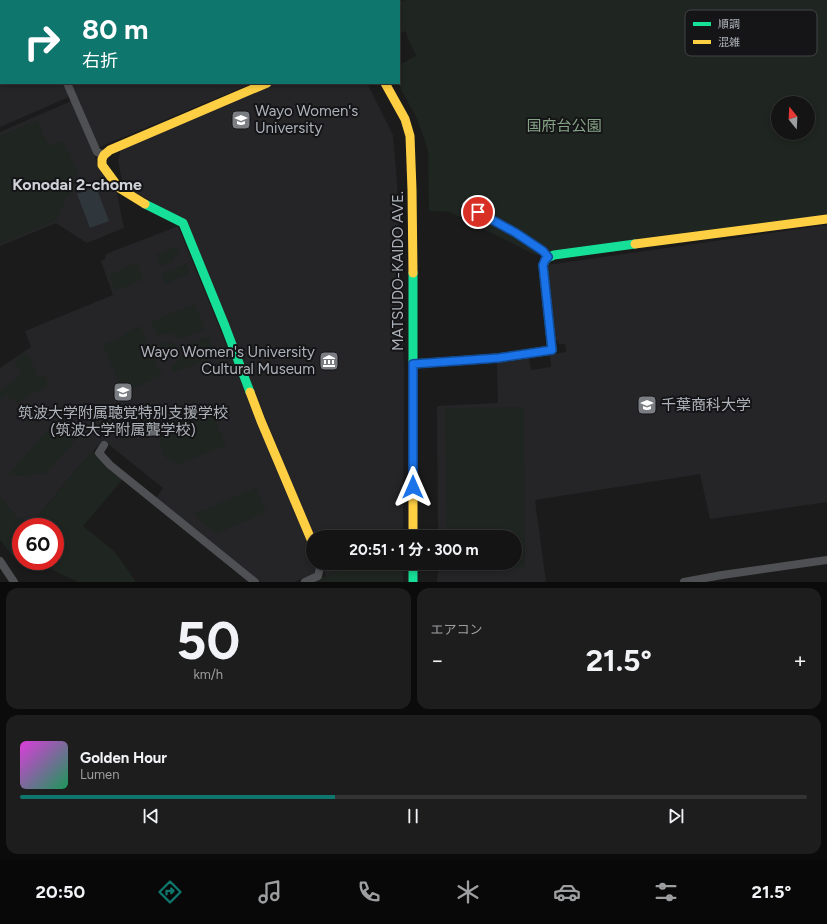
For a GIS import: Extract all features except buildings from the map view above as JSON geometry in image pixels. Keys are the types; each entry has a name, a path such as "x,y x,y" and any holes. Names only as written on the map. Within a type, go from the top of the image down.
{"street":[{"path":"67,84 97,152 104,155"},
{"path":"265,84 110,150 104,155 102,162 104,168 119,188 136,199 183,223 261,421 307,530"},
{"name":"MATSUDO-KAIDO AVE.","path":"386,84 405,119 410,136 413,243 413,530"},
{"path":"466,205 516,233 543,251 548,257"},
{"path":"413,364 498,358 552,350 543,265 545,260 554,254 827,219"},
{"path":"104,446 100,453 110,465 255,582"},
{"path":"684,582 827,560"},
{"path":"0,561 14,582"},
{"path":"305,582 318,576 319,570"},
{"path":"413,570 413,582"}],"shaded area":[{"path":"0,84 63,84 69,97 0,127"},
{"path":"70,84 251,84 100,147 97,146"},
{"name":"Wayo Women's University","path":"274,84 368,84 393,135 397,183 404,372 403,530 312,530 298,500 187,222 123,185 118,161 121,148"},
{"path":"71,101 98,166 116,189 124,228 87,243 56,223 0,246 0,132"},
{"path":"96,187 109,221 90,228 77,194"},
{"name":"千葉商科大学","path":"827,225 827,502 710,519 700,474 535,500 546,582 437,582 438,570 522,570 522,530 438,530 437,406 498,403 497,363 529,358 531,370 551,367 550,355 566,352 565,344 559,344 556,339 547,265"},
{"name":"筑波大学附属聴覚特別支援学校 (筑波大学附属聾学校)","path":"178,226 306,535 306,570 315,570 313,574 295,582 261,582 156,498 163,488 103,440 36,518 17,518 0,497 0,368 31,347 25,331 113,295 101,261 105,259 106,254"},
{"path":"325,570 341,570 326,576"}],"green space":[{"name":"国府台公園","path":"406,0 827,0 827,216 548,256 533,254 450,212 429,211 428,151 417,119 399,84 400,84 400,64 416,56 405,31 400,34 400,2"},
{"path":"37,120 49,146 63,141 79,175 65,181 70,195 66,197 57,220 0,244 0,136"},
{"path":"177,246 180,254 174,255 173,261 161,266 156,255"},
{"path":"137,263 143,279 115,291 109,275"},
{"path":"186,264 190,273 165,284 161,274"},
{"path":"194,304 205,329 182,339 170,334 157,336 151,322"},
{"path":"140,326 162,376 123,392 103,345 126,335 125,333"},
{"path":"206,337 209,338 215,353 214,356 173,373 171,366 175,364 182,355 186,346"},
{"path":"166,342 172,343 176,347 175,351 166,359 160,344"},
{"path":"26,353 38,378 45,376 49,386 17,403 6,395 0,400 0,390 22,375 14,361"},
{"path":"215,403 220,414 216,422 226,445 180,464 167,458 163,454 160,440 160,435 163,429 179,418"},
{"path":"524,407 525,567 522,567 522,530 446,530 445,408"},
{"path":"56,420 75,436 74,442 46,473 20,476 8,475"},
{"path":"93,451 123,479 83,526 115,552 136,582 78,582 53,570 64,570 64,518 36,518"},
{"path":"256,488 266,512 216,534 194,514"},
{"path":"0,497 17,518 12,518 12,555 0,540"},
{"path":"341,570 403,570 403,582 314,582"}],"traffic: fast":[{"path":"145,204 183,223 250,392"},
{"path":"413,364 498,358 552,350 543,265 547,258 554,255 635,244"},
{"path":"413,273 413,434"},
{"path":"413,570 413,582"}],"traffic: slow":[{"path":"145,204 119,188 102,165 104,155 110,150 265,84"},
{"path":"386,84 405,119 410,136 413,273"},
{"path":"635,244 827,219"},
{"path":"250,392 307,530"},
{"path":"413,434 413,530"}],"place":[{"name":"Wayo Women's University","path":"241,120"},
{"name":"Wayo Women's University Cultural Museum","path":"329,361"},
{"name":"筑波大学附属聴覚特別支援学校 (筑波大学附属聾学校)","path":"123,392"},
{"name":"千葉商科大学","path":"647,405"}],"district":[{"name":"Konodai 2-chome","path":"77,184"}],"route":[{"path":"413,487 413,364 498,358 552,350 543,265 548,257 543,251 516,233 478,212"}]}
